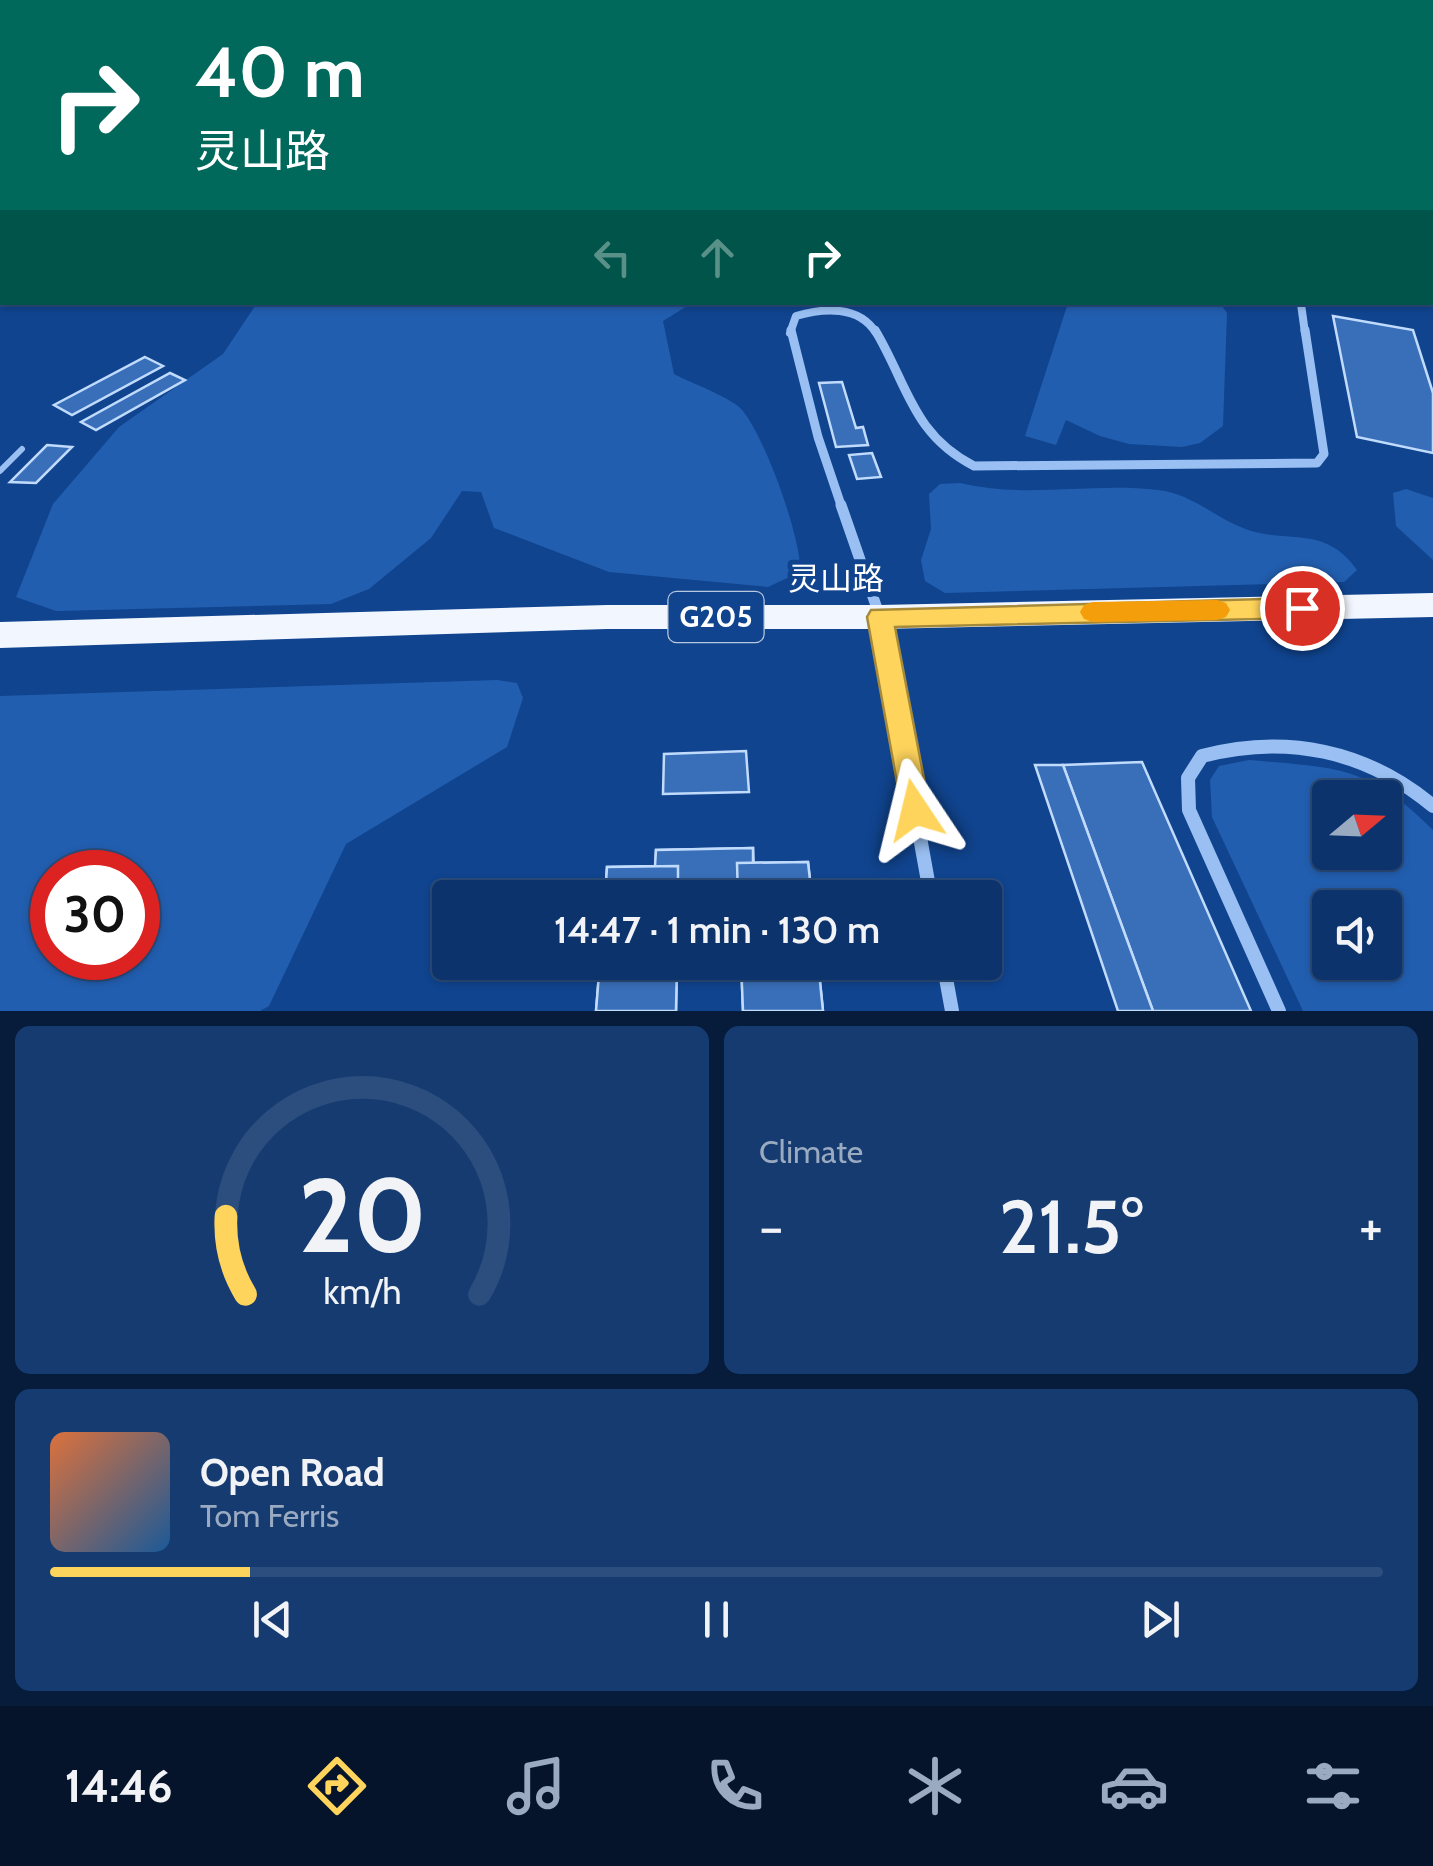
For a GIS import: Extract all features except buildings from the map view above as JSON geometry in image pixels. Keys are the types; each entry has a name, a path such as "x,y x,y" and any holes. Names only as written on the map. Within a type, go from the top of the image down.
{"highway":[{"name":"灵山路","path":"0,635 607,617 880,617 1433,605"}],"street":[{"path":"928,880 880,617 818,436 789,335 796,316 835,308 856,313 871,324 924,431 938,447 974,466 1300,466 1317,462 1324,454 1300,305"},
{"path":"1279,1011 1189,810 1186,794 1194,766 1202,756 1224,748 1262,745 1317,749 1354,758 1397,780 1433,806"},
{"path":"946,980 952,1011"}],"lane":[{"path":"0,470 22,450"}],"shaded area":[{"path":"256,305 689,305 663,321 674,374 730,401 752,424 789,514 800,572 768,587 609,572 494,528 481,492 462,491 431,538 369,589 331,604 56,611 16,597 53,504 119,427 223,354"},
{"path":"1067,305 1221,305 1227,313 1223,426 1200,443 1182,447 1129,444 1066,420 1056,445 1025,436"},
{"path":"940,484 1009,490 1158,490 1196,503 1242,528 1323,542 1346,557 1357,570 1344,582 945,593 925,581 921,560 931,529 929,494"},
{"path":"1406,489 1433,498 1433,560 1396,526 1393,493"},
{"path":"497,680 517,683 523,698 507,747 346,844 269,1006 260,1011 0,1011 0,696"},
{"path":"1249,760 1328,768 1366,780 1312,780 1312,870 1402,870 1402,802 1433,830 1433,1011 1303,1011 1212,817 1210,780 1219,766"}],"slow traffic":[{"path":"1093,612 1217,610"}],"route":[{"path":"915,810 880,617 1302,608"}]}
